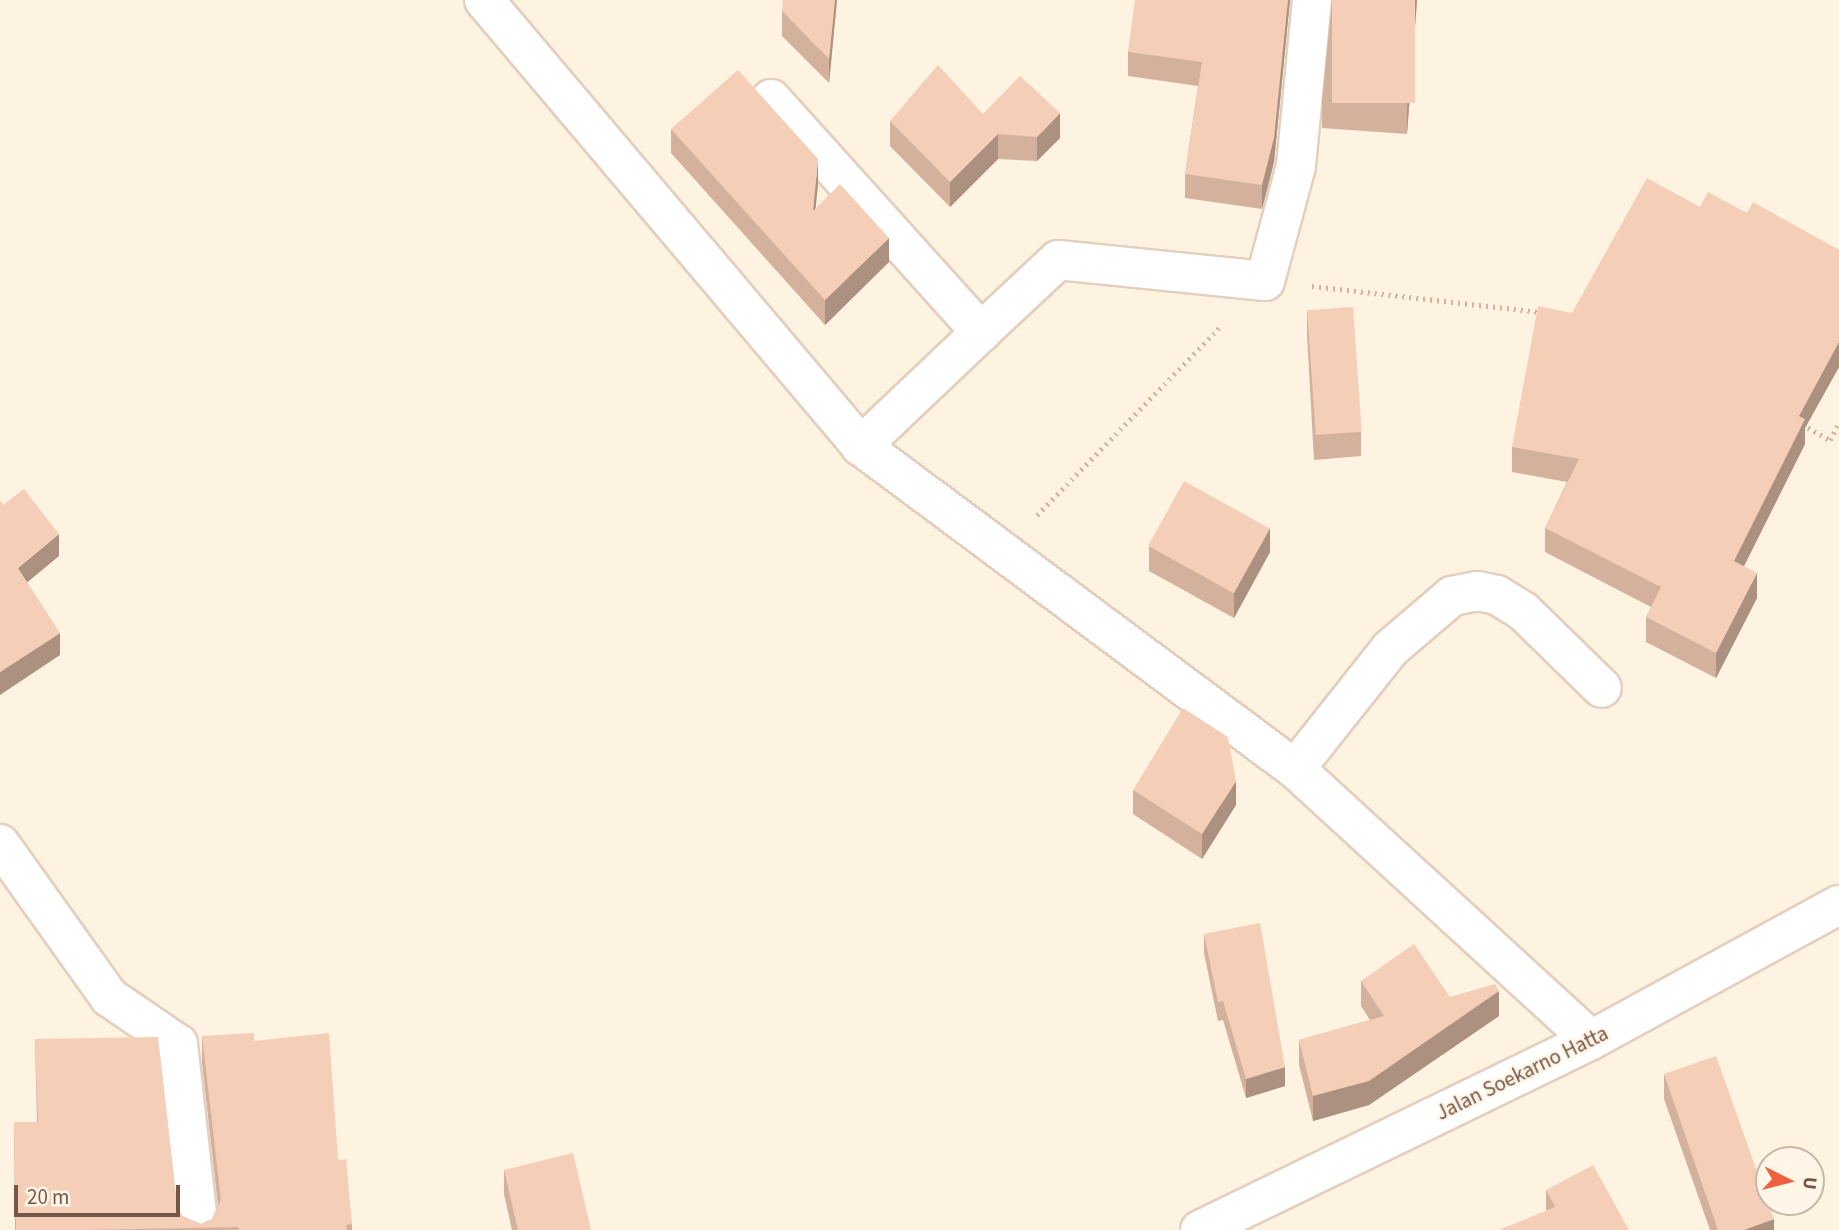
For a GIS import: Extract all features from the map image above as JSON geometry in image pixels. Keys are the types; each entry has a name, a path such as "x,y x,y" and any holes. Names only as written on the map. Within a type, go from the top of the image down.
{"street":[{"path":"484,0 861,446 1295,769 1591,1040"},
{"path":"861,446 1058,260 1265,281 1296,166 1312,0"},
{"path":"771,99 981,332"},
{"path":"1295,769 1390,649 1452,596 1477,590 1514,606 1602,688"},
{"path":"0,844 109,997 178,1044 199,1230"},
{"name":"Jalan Soekarno Hatta","path":"1200,1230 1591,1040 1839,905"}],"path":[{"path":"1002,552 1265,281 1542,313"},
{"path":"1793,420 1830,440 1839,422"}],"building":[{"path":"783,0 835,0 829,59 782,11"},
{"path":"1135,0 1288,0 1274,138 1262,185 1185,174 1202,62 1128,52"},
{"path":"1332,0 1415,0 1415,103 1332,103"},
{"path":"938,65 983,114 1020,76 1060,113 1037,137 998,134 950,182 890,121"},
{"path":"738,70 818,159 813,211 840,184 889,238 825,300 671,129"},
{"path":"1647,178 1700,207 1708,192 1747,213 1753,202 1839,250 1839,342 1799,416 1805,419 1734,561 1757,573 1716,653 1646,617 1661,587 1545,528 1579,459 1512,447 1538,306 1572,313"},
{"path":"1353,307 1362,432 1316,435 1307,310"},
{"path":"1184,481 1270,529 1234,593 1148,546"},
{"path":"24,489 59,534 18,568 60,633 0,672 0,500 3,505"},
{"path":"1183,708 1228,737 1236,781 1202,834 1133,790"},
{"path":"1260,923 1285,1067 1246,1079 1223,1001 1218,1002 1204,934"},
{"path":"1414,944 1450,997 1495,984 1499,991 1369,1081 1313,1096 1299,1040 1384,1016 1361,981"},
{"path":"254,1033 254,1041 329,1033 338,1160 346,1159 352,1224 346,1225 347,1230 239,1230 238,1227 16,1230 14,1122 38,1122 35,1039 158,1037 177,1205 182,1216 201,1224 212,1219 221,1200 202,1036"},
{"path":"1716,1056 1755,1166 1755,1216 1773,1216 1774,1219 1744,1230 1718,1230 1664,1074"},
{"path":"573,1153 591,1230 518,1230 504,1170"},
{"path":"1593,1165 1629,1230 1499,1230 1555,1207 1546,1190"}]}
